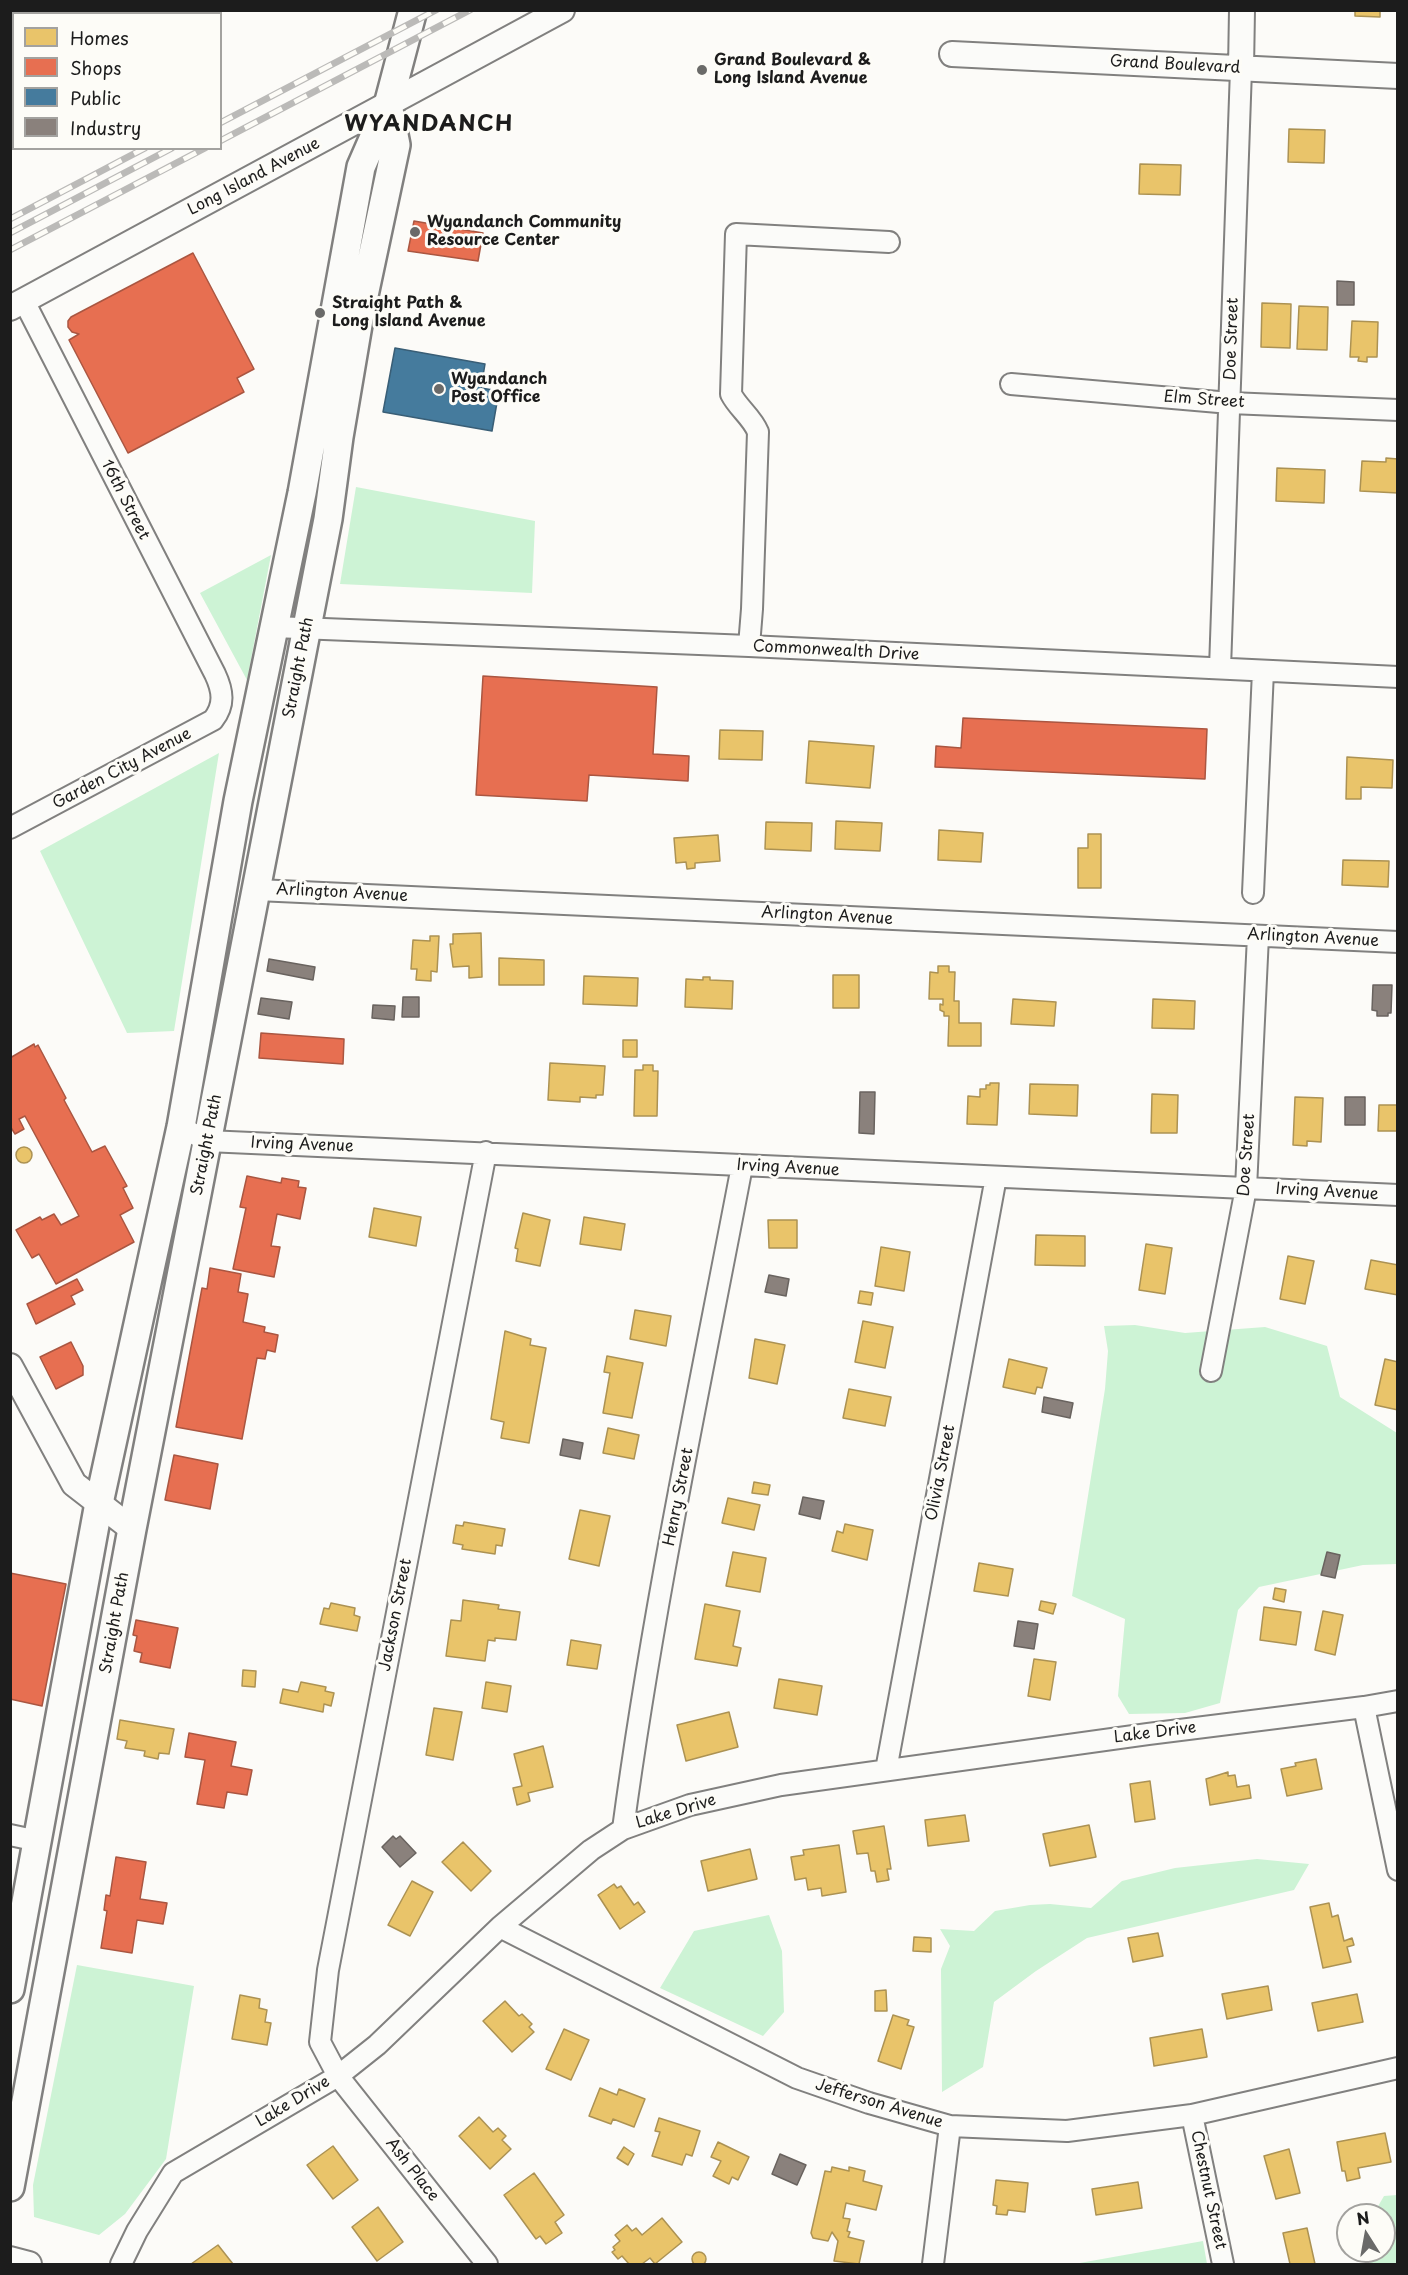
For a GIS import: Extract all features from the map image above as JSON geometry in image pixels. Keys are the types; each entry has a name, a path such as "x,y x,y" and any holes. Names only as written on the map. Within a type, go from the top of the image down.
{"main road":[{"name":"Straight Path","path":"10,1989 99,1503 181,1127 237,801 302,493 361,167 388,105 413,10"},
{"name":"Straight Path","path":"10,2187 132,1529 328,519 359,319 396,145 388,105"}],"street":[{"name":"Long Island Avenue","path":"17,305 562,10"},
{"name":"Doe Street","path":"1220,668 1242,10"},
{"name":"Grand Boulevard","path":"952,54 1398,76"},
{"path":"749,646 753,609 758,432 753,420 736,404 731,394 736,234 889,242"},
{"name":"16th Street","path":"17,305 215,674 222,700"},
{"name":"Elm Street","path":"1011,384 1230,403 1398,410"},
{"name":"Commonwealth Drive","path":"274,627 749,646 1398,677"},
{"path":"1253,893 1263,671"},
{"name":"Garden City Avenue","path":"10,828 213,720 222,700"},
{"name":"Arlington Avenue","path":"257,890 1398,942"},
{"name":"Doe Street","path":"1211,1371 1246,1188 1258,936"},
{"name":"Irving Avenue","path":"181,1127 207,1141 1398,1195"},
{"name":"Jackson Street","path":"338,2076 320,2042 328,1970 486,1152"},
{"name":"Henry Street","path":"623,1828 633,1752 676,1511 742,1166"},
{"name":"Olivia Street","path":"886,1770 996,1177"},
{"path":"10,1366 74,1484 132,1529"},
{"name":"Lake Drive","path":"121,2265 137,2231 173,2173 338,2076 377,2045 500,1927 591,1850 623,1828 690,1805 758,1790 886,1770 1398,1701"},
{"path":"1364,1707 1398,1870"},
{"path":"10,1835 38,1841"},
{"name":"Jefferson Avenue","path":"500,1927 798,2078 869,2103 950,2126 1066,2131 1192,2115 1398,2068"},
{"name":"Ash Place","path":"338,2076 487,2265"},
{"name":"Chestnut Street","path":"1192,2115 1223,2265"},
{"path":"933,2265 950,2126"},
{"path":"10,2259 29,2265"}],"green space":[{"path":"356,487 535,521 532,593 340,584"},
{"path":"271,555 247,680 200,593"},
{"path":"219,753 174,1031 127,1033 40,851"},
{"path":"1135,1325 1185,1333 1265,1327 1327,1346 1340,1397 1397,1433 1397,1564 1363,1565 1259,1587 1238,1610 1220,1703 1185,1713 1129,1714 1118,1696 1125,1619 1072,1596 1105,1389 1108,1351 1104,1326"},
{"path":"1257,1859 1309,1864 1294,1890 1087,1938 994,2002 983,2067 942,2092 941,1969 950,1946 940,1929 974,1931 995,1911 1030,1905 1050,1904 1091,1908 1122,1881 1175,1868"},
{"path":"769,1915 782,1951 784,2012 763,2036 660,1988 694,1931"},
{"path":"77,1965 194,1986 166,2159 125,2214 99,2235 34,2217 33,2185"},
{"path":"1397,2195 1397,2264 1370,2264 1396,2263 1396,2203 1380,2203 1384,2196"},
{"path":"1203,2241 1207,2264 1074,2264"}],"building: Homes":[{"path":"1355,10 1380,10 1380,17 1355,16"},
{"path":"1289,129 1325,130 1324,163 1288,162"},
{"path":"1140,164 1181,165 1180,195 1139,194"},
{"path":"1262,303 1291,304 1290,348 1261,347"},
{"path":"1299,306 1328,307 1327,350 1297,349"},
{"path":"1352,321 1378,322 1377,357 1367,357 1367,362 1358,361 1359,357 1350,357"},
{"path":"1386,458 1398,459 1398,493 1360,491 1362,461 1386,462"},
{"path":"1277,468 1325,470 1324,503 1276,501"},
{"path":"720,730 763,731 762,760 719,759"},
{"path":"809,741 874,746 870,788 806,783"},
{"path":"1347,757 1393,760 1392,788 1361,787 1361,799 1346,799"},
{"path":"836,821 882,823 880,851 835,849"},
{"path":"766,822 812,823 811,851 765,849"},
{"path":"939,830 983,833 981,862 938,860"},
{"path":"1088,834 1101,834 1101,888 1078,888 1078,848 1088,848"},
{"path":"718,835 720,861 695,863 695,868 687,869 686,862 676,863 674,838"},
{"path":"1343,860 1389,861 1388,887 1342,885"},
{"path":"481,933 482,977 469,978 469,966 453,967 450,944 453,944 453,934"},
{"path":"430,936 439,936 437,972 431,971 431,981 416,980 417,969 411,969 413,940 430,941"},
{"path":"499,958 544,960 544,985 499,985"},
{"path":"938,966 949,966 949,972 955,972 954,1001 959,1001 959,1023 981,1023 981,1046 948,1046 949,1016 944,1016 944,1012 940,1010 943,999 929,999 930,972 938,973"},
{"path":"833,975 859,975 859,1008 833,1008"},
{"path":"584,976 638,978 637,1006 583,1004"},
{"path":"703,977 710,977 710,980 733,981 732,1009 685,1007 686,979 703,980"},
{"path":"1013,999 1056,1002 1054,1026 1011,1024"},
{"path":"1153,999 1195,1001 1194,1029 1152,1028"},
{"path":"623,1040 637,1040 637,1057 623,1057"},
{"path":"550,1063 605,1066 603,1095 596,1095 596,1098 580,1097 580,1102 548,1100"},
{"path":"643,1065 653,1065 653,1071 658,1071 657,1116 634,1116 635,1070 643,1070"},
{"path":"999,1083 997,1125 967,1124 968,1096 980,1097 980,1089 986,1089 986,1085"},
{"path":"1030,1084 1078,1085 1077,1116 1029,1114"},
{"path":"1152,1094 1178,1095 1177,1133 1151,1133"},
{"path":"1295,1097 1323,1098 1321,1142 1307,1141 1307,1146 1293,1145"},
{"path":"1379,1105 1398,1105 1398,1131 1378,1131"},
{"path":"21,1147 27,1147 32,1155 30,1161 21,1163 16,1158 16,1152"},
{"path":"374,1208 421,1217 416,1246 369,1237"},
{"path":"523,1213 550,1220 540,1266 516,1261 518,1249 515,1248"},
{"path":"584,1217 625,1224 621,1250 580,1244"},
{"path":"768,1220 797,1220 797,1248 769,1248"},
{"path":"1036,1235 1085,1236 1085,1266 1035,1265"},
{"path":"1146,1244 1172,1248 1165,1294 1139,1290"},
{"path":"881,1247 910,1252 904,1291 875,1286"},
{"path":"1288,1256 1314,1261 1305,1304 1280,1299"},
{"path":"1371,1260 1398,1265 1398,1295 1365,1289"},
{"path":"860,1291 873,1293 871,1305 858,1303"},
{"path":"635,1310 671,1316 666,1346 630,1339"},
{"path":"863,1321 893,1327 885,1368 855,1362"},
{"path":"505,1331 531,1339 530,1345 546,1348 529,1443 501,1438 504,1422 491,1419"},
{"path":"755,1339 785,1345 777,1384 749,1378"},
{"path":"607,1356 643,1363 632,1418 603,1413 610,1373 604,1372"},
{"path":"1009,1359 1047,1368 1042,1388 1037,1387 1035,1394 1003,1387"},
{"path":"1385,1359 1398,1362 1398,1410 1375,1405"},
{"path":"849,1389 891,1397 885,1426 843,1418"},
{"path":"608,1428 639,1435 634,1459 603,1453"},
{"path":"754,1482 770,1485 768,1495 752,1493"},
{"path":"728,1498 760,1505 754,1530 722,1523"},
{"path":"580,1510 610,1516 599,1566 569,1559"},
{"path":"464,1522 505,1529 502,1546 496,1545 495,1554 462,1549 463,1545 453,1543 456,1525 463,1526"},
{"path":"845,1524 873,1530 867,1560 832,1551 837,1531 843,1533"},
{"path":"733,1552 766,1558 760,1592 726,1586"},
{"path":"979,1563 1013,1569 1008,1596 974,1591"},
{"path":"1275,1588 1286,1590 1284,1602 1273,1599"},
{"path":"463,1600 499,1605 498,1609 520,1612 516,1640 495,1638 495,1641 488,1640 485,1661 446,1656 451,1620 461,1621"},
{"path":"1041,1601 1056,1604 1053,1614 1039,1610"},
{"path":"331,1603 355,1608 354,1615 360,1617 357,1631 320,1624 324,1608 329,1609"},
{"path":"705,1604 740,1611 733,1646 741,1648 737,1666 695,1659"},
{"path":"1264,1607 1301,1612 1296,1645 1260,1640"},
{"path":"1323,1611 1343,1615 1335,1655 1315,1650"},
{"path":"571,1640 601,1645 597,1669 567,1665"},
{"path":"1034,1659 1056,1662 1050,1700 1028,1696"},
{"path":"243,1670 256,1671 255,1687 242,1686"},
{"path":"779,1679 822,1686 817,1715 774,1708"},
{"path":"301,1682 326,1687 325,1691 334,1693 331,1706 324,1704 323,1712 280,1703 283,1689 298,1692"},
{"path":"486,1682 511,1686 507,1712 482,1708"},
{"path":"434,1708 462,1712 453,1760 426,1755"},
{"path":"729,1712 738,1747 686,1761 677,1725"},
{"path":"120,1720 174,1729 169,1754 159,1753 158,1759 144,1756 145,1751 125,1748 127,1741 117,1739"},
{"path":"543,1746 553,1787 528,1793 530,1801 517,1805 513,1788 522,1786 514,1754"},
{"path":"1316,1759 1322,1789 1287,1796 1281,1769 1296,1766 1295,1763"},
{"path":"1228,1772 1228,1776 1235,1775 1237,1787 1249,1785 1251,1798 1210,1805 1206,1779"},
{"path":"1150,1781 1155,1819 1135,1822 1130,1784"},
{"path":"965,1815 969,1841 928,1846 925,1820"},
{"path":"1089,1825 1096,1857 1050,1866 1043,1834"},
{"path":"884,1826 891,1869 887,1869 889,1880 877,1882 875,1871 871,1871 868,1853 857,1854 853,1831"},
{"path":"463,1842 491,1871 471,1891 442,1862"},
{"path":"839,1845 846,1892 822,1896 821,1888 808,1890 806,1878 795,1880 791,1857 804,1855 803,1850"},
{"path":"750,1849 757,1879 708,1891 701,1861"},
{"path":"412,1881 433,1892 410,1936 388,1925"},
{"path":"614,1884 617,1888 621,1886 634,1905 638,1902 645,1912 620,1929 598,1895"},
{"path":"1329,1903 1332,1917 1338,1915 1344,1941 1352,1938 1354,1945 1347,1947 1351,1962 1323,1968 1310,1907"},
{"path":"1158,1933 1163,1956 1133,1962 1128,1938"},
{"path":"914,1937 931,1938 931,1952 913,1951"},
{"path":"1268,1986 1272,2010 1227,2019 1222,1994"},
{"path":"886,1990 887,2011 875,2011 875,1991"},
{"path":"1357,1994 1363,2022 1318,2031 1312,2003"},
{"path":"240,1995 260,1999 259,2008 267,2010 265,2022 271,2023 267,2045 232,2039"},
{"path":"505,2001 519,2016 522,2014 532,2024 529,2027 534,2032 512,2052 483,2021"},
{"path":"893,2015 909,2020 907,2025 914,2027 901,2069 878,2061"},
{"path":"564,2029 589,2040 571,2080 546,2069"},
{"path":"1202,2029 1207,2057 1154,2066 1150,2038"},
{"path":"600,2088 617,2095 619,2089 645,2099 634,2127 613,2119 611,2124 589,2116"},
{"path":"479,2117 493,2132 498,2128 506,2136 502,2140 511,2149 490,2169 459,2136"},
{"path":"659,2118 700,2131 692,2156 686,2154 682,2165 652,2156 660,2132 655,2131"},
{"path":"1385,2133 1391,2162 1358,2168 1360,2178 1347,2181 1345,2171 1342,2171 1337,2142"},
{"path":"718,2142 749,2157 738,2180 732,2177 729,2184 713,2176 721,2161 711,2157"},
{"path":"333,2146 358,2180 333,2199 307,2165"},
{"path":"624,2147 634,2154 628,2165 617,2158"},
{"path":"1289,2149 1300,2193 1276,2199 1264,2156"},
{"path":"832,2167 849,2171 849,2167 865,2171 863,2181 882,2186 876,2210 846,2203 843,2218 850,2219 848,2237 864,2241 859,2264 834,2261 838,2241 832,2232 828,2241 813,2238 811,2233 825,2171 831,2172"},
{"path":"534,2173 564,2215 555,2222 562,2233 546,2244 540,2236 536,2239 504,2195"},
{"path":"996,2180 1028,2183 1025,2212 1008,2210 1007,2215 996,2214 997,2206 993,2205"},
{"path":"1138,2182 1142,2208 1096,2215 1092,2189"},
{"path":"378,2207 403,2242 377,2261 352,2227"},
{"path":"662,2218 682,2242 655,2264 650,2258 642,2264 629,2264 622,2256 618,2259 612,2252 615,2250 613,2247 620,2241 615,2235 627,2225 632,2231 636,2228 642,2235"},
{"path":"1307,2228 1315,2264 1290,2264 1283,2233"},
{"path":"218,2245 233,2264 191,2264"},
{"path":"699,2252 704,2254 706,2259 704,2264 699,2266 694,2264 692,2259 694,2254"}],"building: Shops":[{"path":"13,10 50,10 51,12 14,12"},
{"path":"414,221 483,233 478,261 408,251"},
{"path":"193,253 254,369 237,378 244,392 128,453 69,340 79,334 72,332 68,327 68,321 71,317"},
{"path":"483,676 657,687 653,754 689,756 688,781 589,775 587,801 476,795"},
{"path":"963,718 1207,729 1205,779 935,767 936,746 961,748"},
{"path":"261,1033 344,1039 343,1064 259,1058"},
{"path":"34,1044 35,1047 38,1045 92,1152 105,1146 127,1186 123,1188 133,1208 120,1215 134,1242 56,1284 39,1254 32,1258 16,1230 40,1217 42,1220 54,1214 61,1225 79,1216 25,1116 19,1119 24,1129 15,1134 10,1126 10,1058"},
{"path":"247,1176 281,1183 282,1178 299,1181 298,1187 306,1188 300,1219 277,1214 271,1246 280,1247 274,1277 233,1269 246,1208 240,1207"},
{"path":"210,1268 241,1274 238,1292 248,1294 243,1322 265,1327 264,1332 278,1335 275,1352 267,1350 265,1359 257,1358 242,1439 176,1427 202,1288 207,1289"},
{"path":"77,1279 83,1290 71,1296 75,1304 36,1324 27,1304"},
{"path":"71,1342 83,1366 83,1375 56,1389 40,1357"},
{"path":"174,1455 218,1464 210,1509 165,1500"},
{"path":"10,1573 66,1584 42,1706 10,1699"},
{"path":"136,1620 178,1628 170,1668 140,1662 142,1653 134,1651 137,1636 133,1635"},
{"path":"189,1733 236,1742 231,1766 252,1770 247,1795 227,1792 224,1808 197,1804 205,1760 185,1757"},
{"path":"116,1857 146,1862 140,1899 167,1903 163,1924 137,1920 132,1953 101,1948 107,1911 104,1910 106,1895 110,1896"}],"building: Public":[{"name":"Wyandanch Post Office","path":"395,348 485,364 481,388 499,391 492,431 383,412"}],"building: Industry":[{"path":"1337,281 1354,282 1354,305 1337,305"},
{"path":"269,959 315,967 313,980 267,971"},
{"path":"1373,985 1392,985 1391,1013 1388,1013 1388,1016 1377,1016 1377,1011 1372,1010"},
{"path":"403,997 419,997 419,1017 402,1017"},
{"path":"261,998 292,1002 289,1019 258,1014"},
{"path":"373,1005 395,1006 394,1020 372,1018"},
{"path":"860,1092 875,1092 874,1134 859,1133"},
{"path":"1345,1097 1365,1097 1365,1125 1345,1125"},
{"path":"769,1275 789,1279 786,1296 765,1292"},
{"path":"1044,1397 1073,1403 1070,1418 1042,1412"},
{"path":"563,1439 583,1443 580,1459 560,1455"},
{"path":"803,1497 824,1501 820,1519 799,1514"},
{"path":"1327,1552 1340,1555 1335,1578 1321,1575"},
{"path":"1018,1621 1038,1624 1034,1649 1014,1646"},
{"path":"393,1836 396,1839 400,1836 416,1853 400,1867 382,1847"},
{"path":"780,2154 806,2165 797,2185 772,2174"}],"railway":[{"path":"222,122 436,10"},
{"path":"222,140 470,10"},
{"path":"10,219 141,150"},
{"path":"10,233 168,150"},
{"path":"10,250 201,150"}],"place":[{"name":"Grand Boulevard & Long Island Avenue","path":"702,70"},
{"name":"Wyandanch Community Resource Center","path":"415,232"},
{"name":"Straight Path & Long Island Avenue","path":"320,313"},
{"name":"Wyandanch Post Office","path":"439,389"}],"district":[{"name":"WYANDANCH","path":"429,125"}]}
